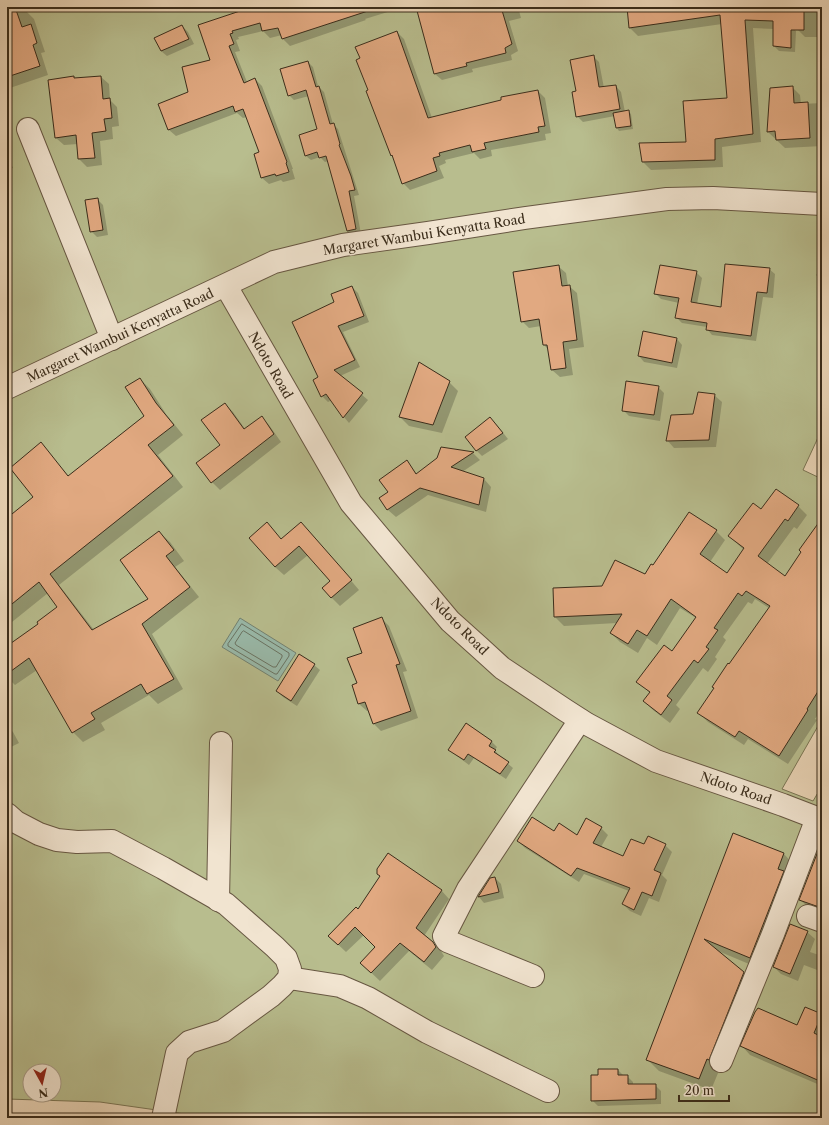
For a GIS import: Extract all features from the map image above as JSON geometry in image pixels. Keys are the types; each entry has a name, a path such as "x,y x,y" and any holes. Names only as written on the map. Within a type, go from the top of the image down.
{"street":[{"path":"28,129 112,339"},
{"name":"Margaret Wambui Kenyatta Road","path":"7,388 226,286 274,262 343,245 667,199 713,198 822,204"},
{"name":"Ndoto Road","path":"226,286 351,503 456,626 502,668 580,720 656,761 784,805 819,819"},
{"path":"533,976 447,941 444,936 468,889 580,720"},
{"path":"218,900 221,743"},
{"path":"7,814 16,822 39,834 57,840 77,842 112,841 226,904 286,958 290,968 289,978 271,996 228,1028 189,1042 177,1053 163,1118"},
{"path":"721,1061 819,819"},
{"path":"289,978 340,986 361,995 427,1032 548,1091"}],"green space":[{"path":"7,7 822,7 822,429 803,470 822,479 822,719 782,789 813,801 822,786 822,1118 213,1118 100,1102 62,1101 62,1063 22,1063 22,1099 7,1099"}],"water":[{"path":"240,618 296,653 278,681 222,647"}],"building":[{"path":"7,7 15,7 22,27 31,24 37,43 33,45 40,66 7,77"},
{"path":"252,7 370,7 371,10 282,39 278,28 262,31 260,23 232,31 233,33 230,34 234,44 229,46 244,83 255,78 287,162 289,172 261,178 254,154 259,152 243,109 235,112 233,106 168,130 158,104 188,92 182,67 210,60 198,25"},
{"path":"416,7 501,7 512,44 505,48 506,53 466,63 467,66 434,74"},
{"path":"627,7 804,7 804,30 791,30 791,48 773,46 773,21 745,20 753,134 715,139 715,160 642,162 639,143 686,142 683,101 727,98 720,15 629,28"},
{"path":"182,25 189,39 161,51 154,38"},
{"path":"397,31 428,118 501,100 501,97 538,90 545,126 538,127 539,132 484,143 486,149 472,152 470,145 439,153 440,156 433,158 437,171 402,184 366,91 368,90 356,60 360,58 355,47"},
{"path":"594,55 599,87 616,85 620,109 576,117 572,92 576,91 570,60"},
{"path":"308,61 316,87 319,86 330,124 334,123 339,145 355,190 349,191 356,229 347,231 326,156 319,158 317,152 305,156 299,135 317,129 306,90 288,96 280,69"},
{"path":"74,76 74,78 101,76 103,99 110,98 112,118 104,119 106,131 92,133 95,158 78,159 76,135 55,138 48,80"},
{"path":"793,86 794,103 808,102 810,138 776,140 775,131 767,132 770,88"},
{"path":"629,110 631,126 616,128 613,113"},
{"path":"98,198 103,230 90,232 85,200"},
{"path":"725,264 770,268 767,293 757,292 751,336 706,330 707,323 675,318 679,298 654,294 660,265 697,271 691,302 721,307"},
{"path":"559,265 562,286 570,285 577,340 563,342 566,368 551,370 547,345 543,345 539,319 521,322 513,272"},
{"path":"352,286 364,316 338,326 355,360 334,370 363,393 343,418 326,394 321,397 313,380 318,377 292,322 334,302 331,294"},
{"path":"643,331 677,338 672,363 638,356"},
{"path":"419,362 450,381 433,425 399,417"},
{"path":"140,378 156,403 174,425 148,445 173,476 50,574 92,630 148,599 120,560 159,531 174,550 166,556 190,587 142,624 174,679 147,694 141,684 91,713 95,719 72,733 29,658 7,674 7,646 38,624 37,622 57,607 39,582 7,608 7,518 33,497 10,468 41,442 68,476 144,416 125,387"},
{"path":"626,381 659,386 654,415 622,411"},
{"path":"698,392 715,394 709,440 666,441 671,415 693,414"},
{"path":"225,403 244,429 262,416 274,434 211,483 196,463 220,445 201,420"},
{"path":"490,417 503,433 476,451 465,437"},
{"path":"441,447 474,452 451,467 484,478 479,505 420,488 387,510 379,498 388,492 379,480 407,460 416,474 437,458"},
{"path":"776,489 799,505 788,521 785,519 758,556 785,576 801,552 799,550 822,518 822,685 779,756 739,731 735,737 697,713 714,688 712,687 728,663 729,664 770,606 746,591 742,596 738,593 714,628 718,630 706,647 709,649 698,663 694,660 667,696 672,700 661,715 643,701 650,692 636,682 664,645 672,651 696,617 671,599 647,636 637,630 628,644 610,633 622,614 554,617 553,588 602,586 615,560 645,574 651,564 653,565 689,512 717,530 700,554 727,573 744,548 728,536 753,503 761,509"},
{"path":"267,522 281,539 301,522 352,580 331,598 322,588 330,581 299,546 275,567 249,538"},
{"path":"382,617 400,664 396,665 411,711 373,724 365,702 358,704 352,685 357,683 347,658 362,653 353,628"},
{"path":"299,654 315,664 291,701 276,691"},
{"path":"466,723 492,741 489,746 496,750 494,752 509,762 500,774 468,754 464,760 448,750"},
{"path":"532,817 554,831 559,823 577,835 586,818 602,827 593,843 623,856 631,839 644,844 648,836 666,844 654,870 661,873 652,896 642,892 634,910 622,904 630,888 577,868 571,876 517,841"},
{"path":"733,833 784,853 778,869 784,871 750,958 704,939 744,972 709,1060 707,1059 699,1079 646,1060"},
{"path":"822,841 822,899 819,907 799,900"},
{"path":"388,853 442,890 416,928 433,942 436,947 424,962 400,943 371,973 360,963 375,947 355,927 338,945 328,936 356,907 358,909 380,876 377,874 377,869"},
{"path":"495,877 499,892 478,897 490,878"},
{"path":"790,924 808,931 790,974 773,967"},
{"path":"805,1007 822,1014 814,1033 822,1037 822,1082 740,1046 758,1008 797,1025"},
{"path":"598,1069 618,1069 618,1075 628,1075 628,1084 656,1084 656,1099 591,1101 591,1075 598,1075"}]}
